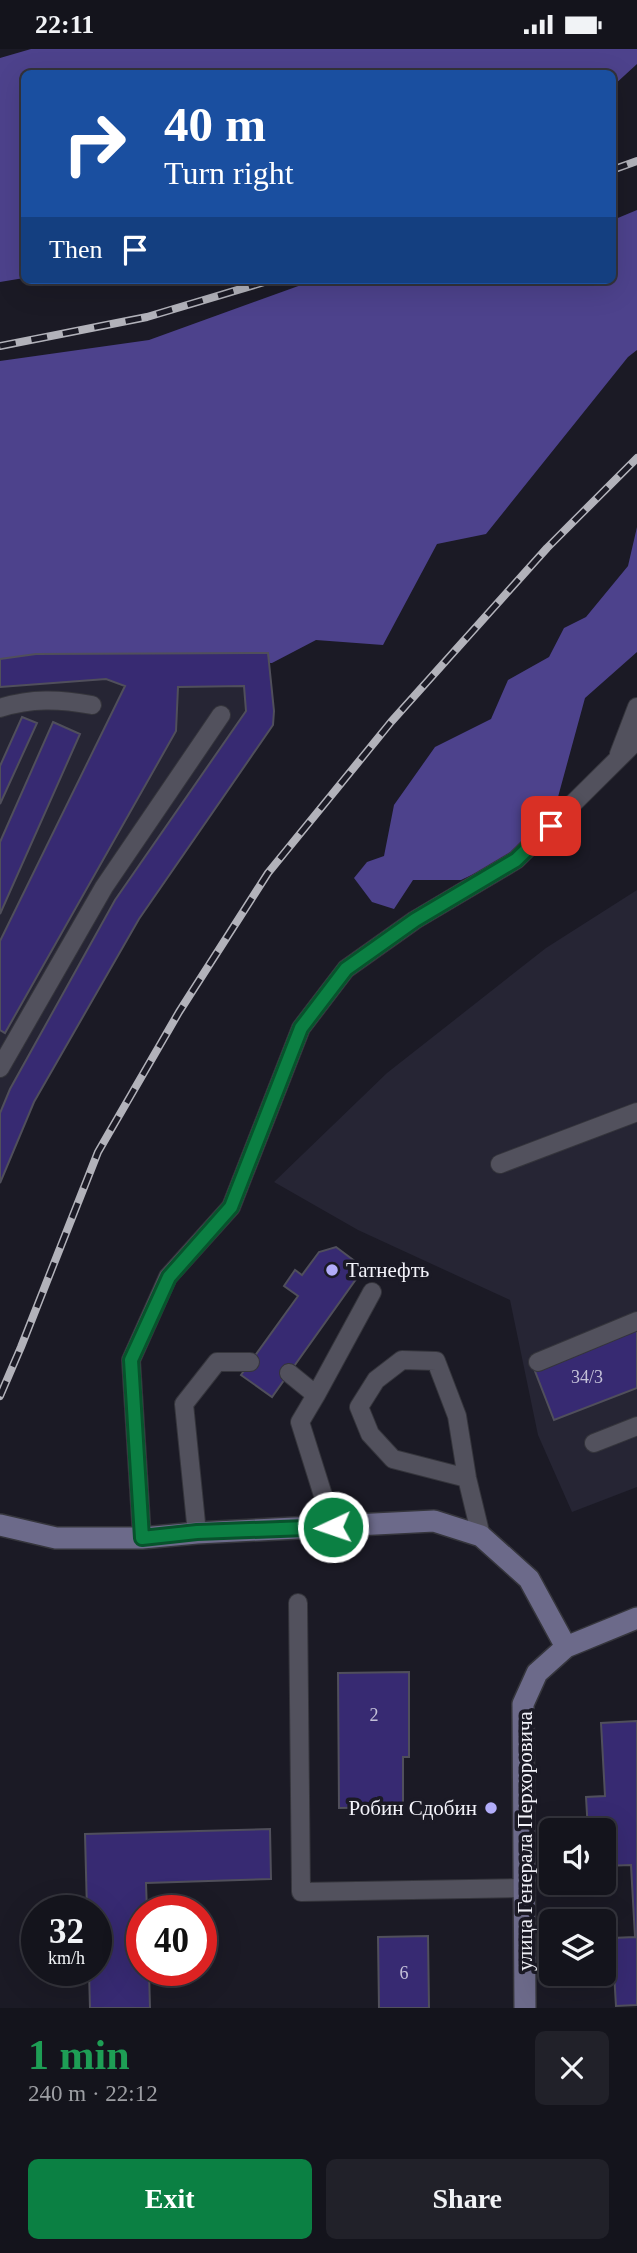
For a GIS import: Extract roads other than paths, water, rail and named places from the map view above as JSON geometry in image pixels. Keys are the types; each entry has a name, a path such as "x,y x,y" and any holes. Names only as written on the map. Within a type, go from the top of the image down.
{"street":[{"path":"0,1525 56,1538 142,1538 197,1532 434,1521 481,1536 529,1579 566,1647"},
{"name":"улица Генерала Перхоровича","path":"525,2008 523,1704 537,1673 566,1647 637,1618"}],"lane":[{"path":"0,708 19,702 61,699 92,705"},
{"path":"616,761 637,707"},
{"path":"0,1067 104,887 221,715"},
{"path":"142,1538 131,1360 169,1277 231,1207 301,1028 346,969 415,920 516,860 637,740"},
{"path":"500,1164 637,1112"},
{"path":"333,1527 300,1422 372,1291"},
{"path":"538,1362 637,1321"},
{"path":"467,1478 393,1459 370,1434 359,1407 376,1381 402,1360 436,1361 457,1416 467,1478 481,1536"},
{"path":"197,1532 184,1404 217,1362 250,1362"},
{"path":"289,1373 316,1395"},
{"path":"594,1443 637,1426"},
{"path":"298,1603 301,1892 524,1888"}],"railway":[{"path":"616,169 637,161"},
{"path":"0,346 147,317 258,284"},
{"path":"0,1396 98,1152 179,1012 268,873 391,722 547,548 637,458"}],"place":[{"name":"Татнефть","path":"332,1270"},
{"name":"Робин Сдобин","path":"491,1808"}]}
